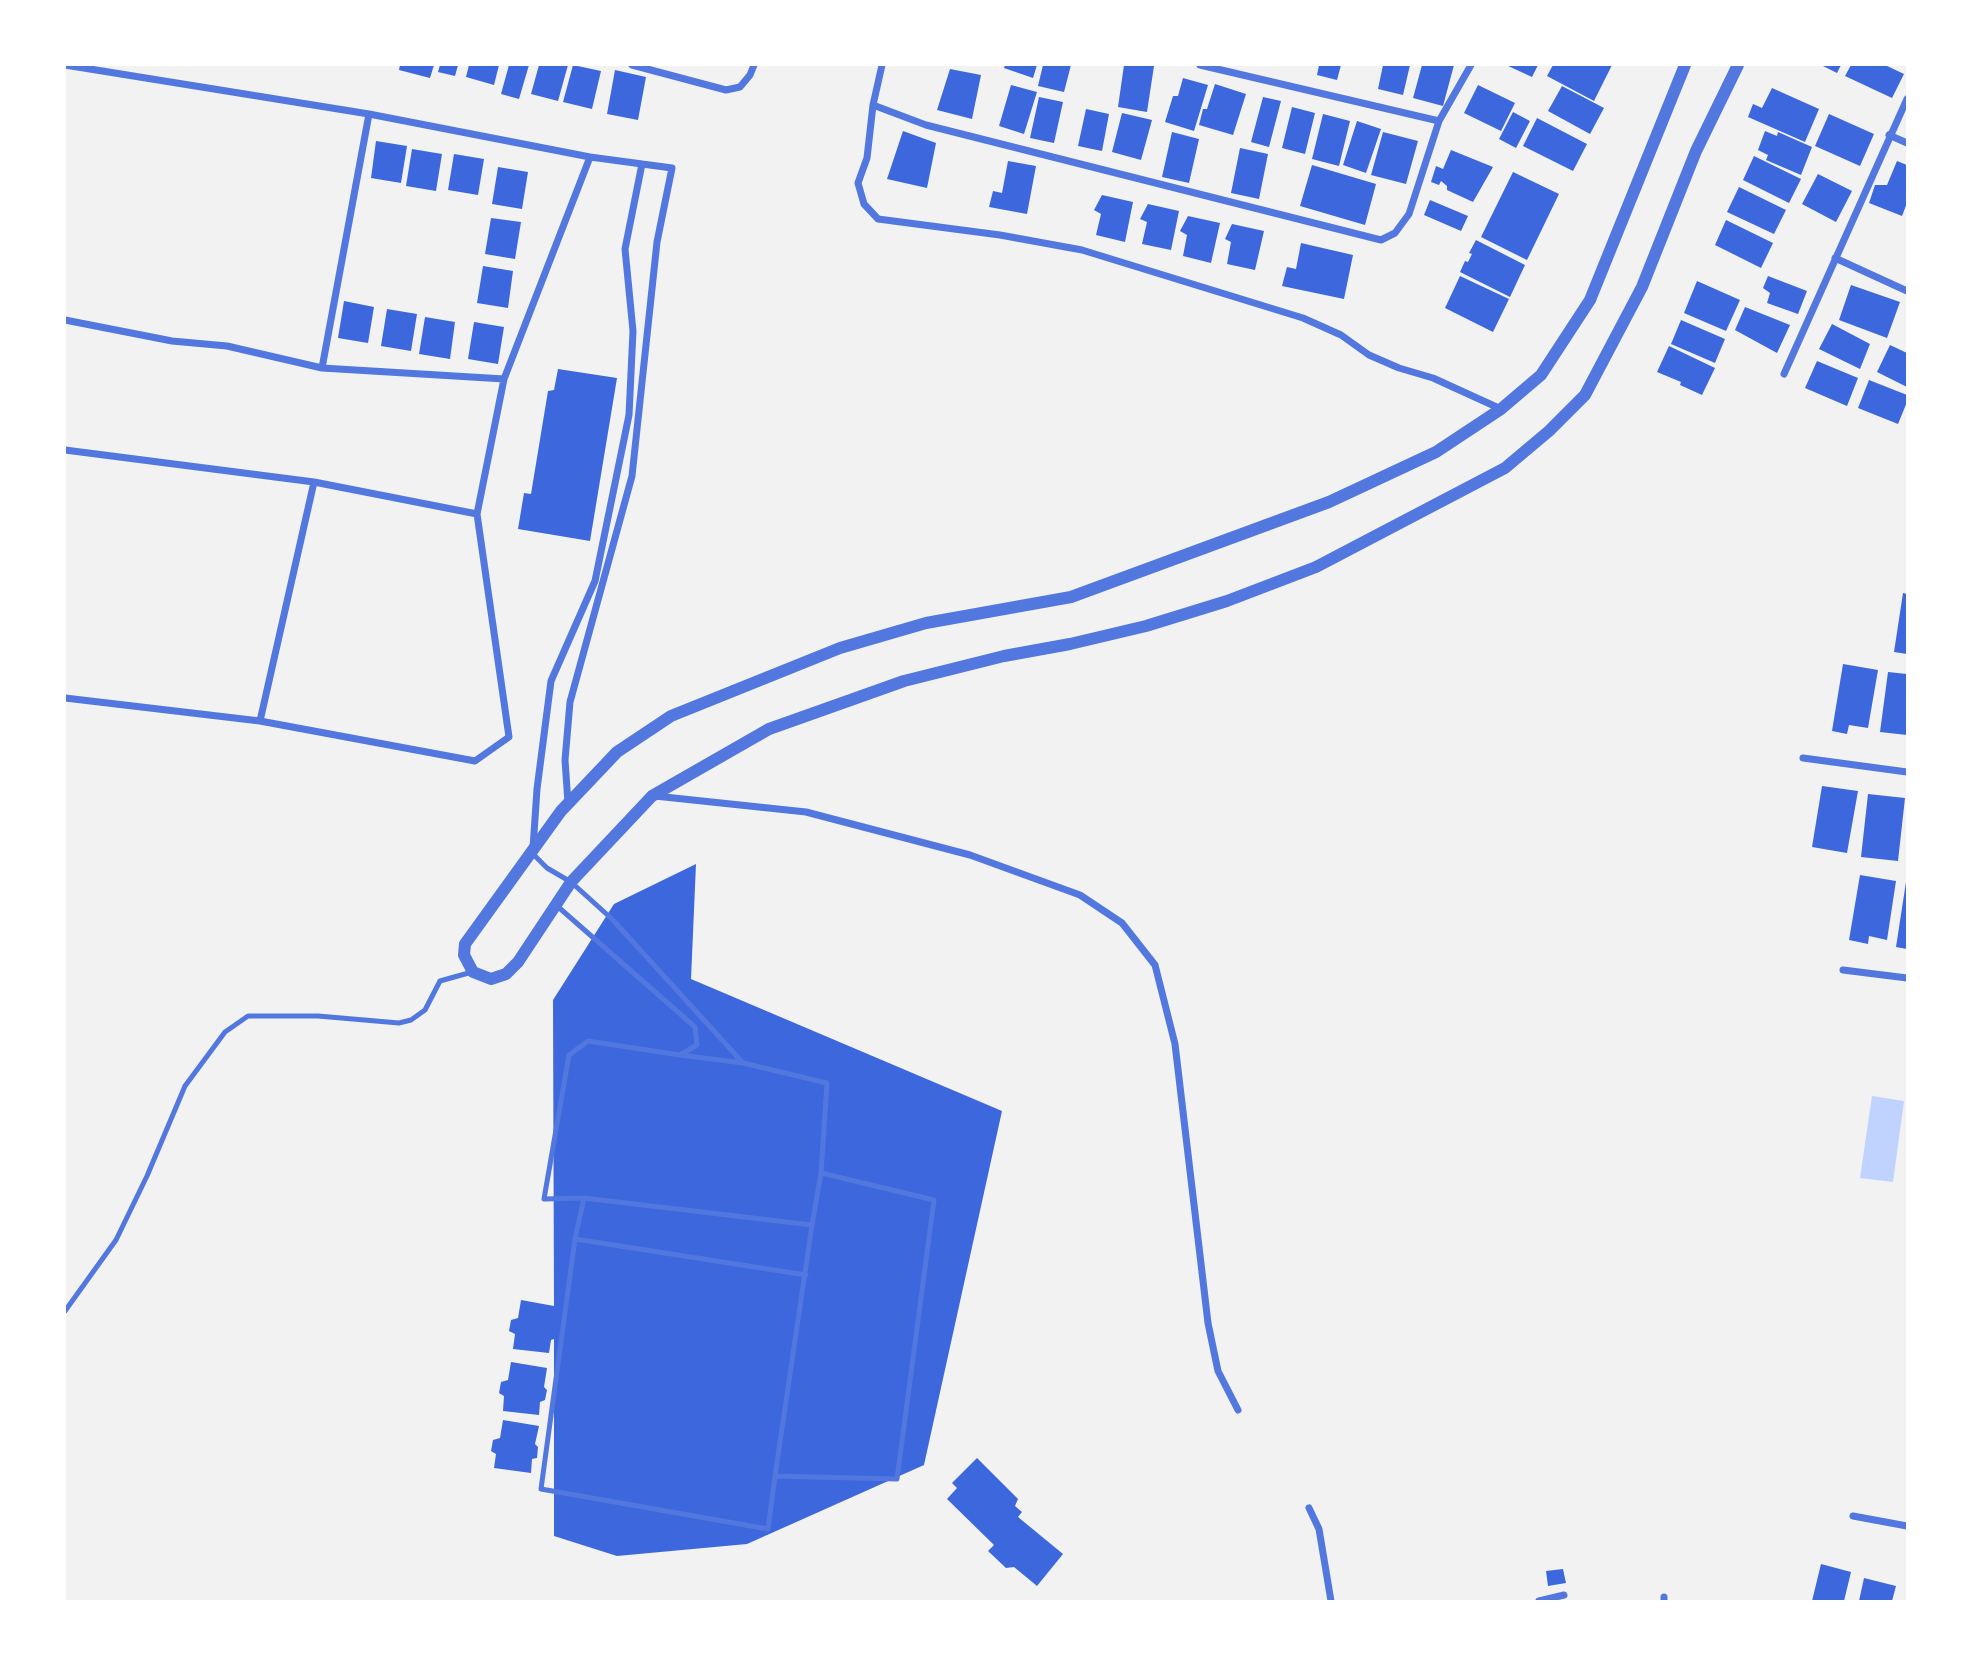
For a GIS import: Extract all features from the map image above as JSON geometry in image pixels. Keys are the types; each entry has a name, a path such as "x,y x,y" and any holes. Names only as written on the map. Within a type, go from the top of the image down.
{"street":[{"path":"65,65 369,114 590,157 672,167 657,242 632,476 570,702 565,760 568,804"},
{"path":"632,65 726,90 740,87 754,65"},
{"path":"882,65 873,106 867,158 858,183 864,204 878,219 1000,235 1082,250 1303,318 1341,335 1369,355 1433,378 1501,409"},
{"path":"1200,65 1439,121"},
{"path":"873,106 926,125 1381,240 1395,233 1409,214 1439,121 1471,65"},
{"path":"1685,65 1590,300 1541,375 1501,409 1436,452 1329,502 1071,597 926,623 841,648 671,716 617,752 568,804 465,944 464,955 473,972 491,979 506,974 518,962 571,882 652,796 769,729 904,681 1004,656 1070,645 1146,626 1252,591 1316,566 1505,468 1549,431 1585,395 1642,287 1696,151 1738,65"},
{"path":"1784,374 1907,99"},
{"path":"322,368 369,114"},
{"path":"1889,135 1907,143"},
{"path":"65,698 260,721 475,761 509,737 477,513 504,379 590,157"},
{"path":"532,853 551,681 594,581 629,415 633,331 625,249 642,164"},
{"path":"1835,258 1907,290"},
{"path":"65,320 172,341 227,346 322,368 504,379"},
{"path":"65,450 314,482 477,513"},
{"path":"260,721 314,482"},
{"path":"1803,758 1907,772"},
{"path":"652,796 806,812 970,855 1080,895 1122,923 1155,965 1175,1044 1208,1323 1218,1371 1238,1410"},
{"path":"1843,970 1907,978"},
{"path":"1309,1508 1319,1529 1331,1601"},
{"path":"1853,1516 1907,1526"},
{"path":"1539,1601 1564,1595"}],"lane":[{"path":"532,853 547,868 571,882 612,919 743,1063"},
{"path":"556,905 695,1027 697,1045 680,1055"},
{"path":"65,1311 116,1240 147,1176 185,1086 225,1032 248,1016 318,1016 399,1023 411,1020 425,1010 440,981 473,972"},
{"path":"584,1198 575,1239 541,1489 768,1529 821,1173 827,1083 743,1063 588,1041 569,1055 544,1199 584,1198 812,1225"},
{"path":"775,1476 897,1479 934,1200 821,1173"},
{"path":"575,1239 806,1275"}],"water":[{"path":"1872,1096 1904,1101 1893,1182 1860,1178"}],"building":[{"path":"400,65 434,65 430,78 399,70"},
{"path":"440,65 458,65 455,76 438,72"},
{"path":"469,65 499,65 494,85 466,77"},
{"path":"509,65 529,65 519,99 501,94"},
{"path":"539,65 568,65 558,101 531,94"},
{"path":"573,65 601,71 592,109 563,102"},
{"path":"1005,65 1037,65 1033,78 1004,68"},
{"path":"1043,65 1071,65 1064,92 1038,86"},
{"path":"1124,65 1154,66 1147,112 1118,107"},
{"path":"1319,65 1341,65 1337,80 1317,75"},
{"path":"1383,65 1410,65 1403,95 1378,89"},
{"path":"1422,65 1454,65 1443,106 1413,98"},
{"path":"1506,65 1538,65 1532,77"},
{"path":"1553,65 1612,65 1594,101 1547,76"},
{"path":"1821,65 1841,65 1837,73"},
{"path":"1851,65 1885,65 1904,74 1892,98 1845,76"},
{"path":"950,69 981,75 972,119 937,110"},
{"path":"615,70 646,77 638,120 607,114"},
{"path":"1183,78 1208,85 1194,131 1165,122 1173,96 1178,96"},
{"path":"1215,84 1246,94 1233,135 1199,125"},
{"path":"1011,85 1037,92 1024,134 999,126"},
{"path":"1478,85 1515,103 1501,131 1464,113"},
{"path":"1562,86 1604,108 1590,134 1548,111"},
{"path":"1772,88 1819,109 1805,142 1748,117 1753,104 1762,108"},
{"path":"1039,97 1063,102 1054,143 1030,138"},
{"path":"1263,97 1281,101 1269,147 1251,142"},
{"path":"1292,107 1315,113 1305,154 1282,148"},
{"path":"1086,109 1109,114 1102,151 1078,146"},
{"path":"1513,112 1530,121 1516,148 1499,139"},
{"path":"1122,113 1152,120 1141,160 1112,152"},
{"path":"1323,114 1350,121 1339,166 1312,159"},
{"path":"1829,114 1874,134 1860,166 1815,146"},
{"path":"1537,118 1587,144 1573,171 1523,146"},
{"path":"1357,121 1381,129 1366,173 1343,165"},
{"path":"903,131 936,143 927,188 887,179"},
{"path":"1765,131 1777,136 1778,132 1812,147 1801,175 1766,160 1768,155 1758,150"},
{"path":"1172,132 1199,139 1189,183 1162,177"},
{"path":"1383,132 1418,141 1406,184 1371,175"},
{"path":"376,141 407,146 401,183 371,178"},
{"path":"1240,148 1268,154 1259,199 1231,193"},
{"path":"412,149 442,154 436,191 406,186"},
{"path":"1451,150 1493,167 1473,202 1447,190 1447,186 1441,181 1439,185 1431,182 1436,166 1443,169"},
{"path":"454,154 484,159 478,195 448,190"},
{"path":"1754,156 1801,179 1789,203 1743,180"},
{"path":"1008,161 1036,166 1027,214 989,207 993,191 1002,193"},
{"path":"1897,161 1907,165 1907,203 1902,216 1869,203 1875,185 1887,185"},
{"path":"1312,165 1376,184 1365,225 1300,206"},
{"path":"498,167 528,172 522,209 492,204"},
{"path":"1513,172 1559,194 1527,260 1481,237"},
{"path":"1818,174 1852,191 1836,222 1802,204"},
{"path":"1739,187 1786,210 1774,234 1727,212"},
{"path":"1102,195 1133,202 1125,242 1096,235 1101,214 1094,210"},
{"path":"1430,200 1468,216 1461,231 1424,215"},
{"path":"1148,204 1179,211 1171,250 1142,244 1147,222 1140,219"},
{"path":"1188,216 1220,223 1211,263 1183,256 1187,235 1180,231"},
{"path":"491,218 521,222 515,259 485,254"},
{"path":"1726,220 1773,243 1761,268 1715,245"},
{"path":"1232,224 1264,231 1255,270 1227,264 1231,242 1225,239"},
{"path":"1476,240 1525,265 1510,297 1460,272 1472,254 1469,253"},
{"path":"1301,243 1353,255 1344,299 1282,286 1287,267 1296,269"},
{"path":"483,266 513,271 508,308 477,303"},
{"path":"1460,276 1509,299 1493,332 1445,308"},
{"path":"1768,276 1807,291 1798,314 1767,303 1770,293 1763,288"},
{"path":"1697,281 1740,300 1726,331 1684,313"},
{"path":"1851,285 1900,302 1887,338 1839,320"},
{"path":"344,301 374,307 368,343 338,338"},
{"path":"1745,307 1790,325 1777,353 1735,330"},
{"path":"387,309 417,314 411,351 381,346"},
{"path":"425,317 455,322 450,359 419,354"},
{"path":"1681,320 1725,339 1715,363 1671,344"},
{"path":"474,322 504,327 498,364 468,359"},
{"path":"1832,324 1870,344 1860,369 1819,349"},
{"path":"1890,345 1907,353 1907,387 1877,372"},
{"path":"1669,346 1715,368 1702,395 1657,372"},
{"path":"1817,361 1858,378 1847,406 1805,388"},
{"path":"558,369 617,378 590,541 518,529 524,493 531,494 548,391 554,390"},
{"path":"1869,380 1907,395 1898,424 1858,408"},
{"path":"1903,593 1907,594 1907,654 1894,652"},
{"path":"1843,664 1878,670 1868,728 1849,725 1847,734 1832,731"},
{"path":"1888,672 1907,674 1907,735 1880,732"},
{"path":"1822,786 1858,791 1847,853 1812,847"},
{"path":"1868,794 1905,798 1898,861 1861,857"},
{"path":"696,864 691,979 1002,1111 924,1465 747,1544 617,1556 554,1536 554,1339 551,1340 549,1353 513,1349 515,1334 509,1331 511,1320 518,1318 521,1300 554,1306 553,1000 614,904"},
{"path":"1860,875 1896,881 1887,940 1869,936 1868,944 1849,940"},
{"path":"1907,882 1907,949 1896,947"},
{"path":"511,1362 547,1368 544,1387 547,1390 545,1400 540,1402 539,1415 503,1411 504,1396 499,1393 501,1382 508,1380"},
{"path":"503,1420 539,1426 535,1444 538,1447 537,1458 532,1459 531,1473 494,1468 496,1454 491,1451 493,1440 500,1438"},
{"path":"977,1458 1018,1499 1015,1506 1022,1512 1018,1517 1063,1554 1037,1586 1014,1567 1006,1568 988,1551 994,1545 947,1499 957,1488 952,1483"},
{"path":"1821,1564 1851,1572 1844,1601 1812,1601"},
{"path":"1563,1569 1566,1583 1548,1586 1546,1571"},
{"path":"1864,1578 1896,1586 1892,1601 1859,1601"}]}
